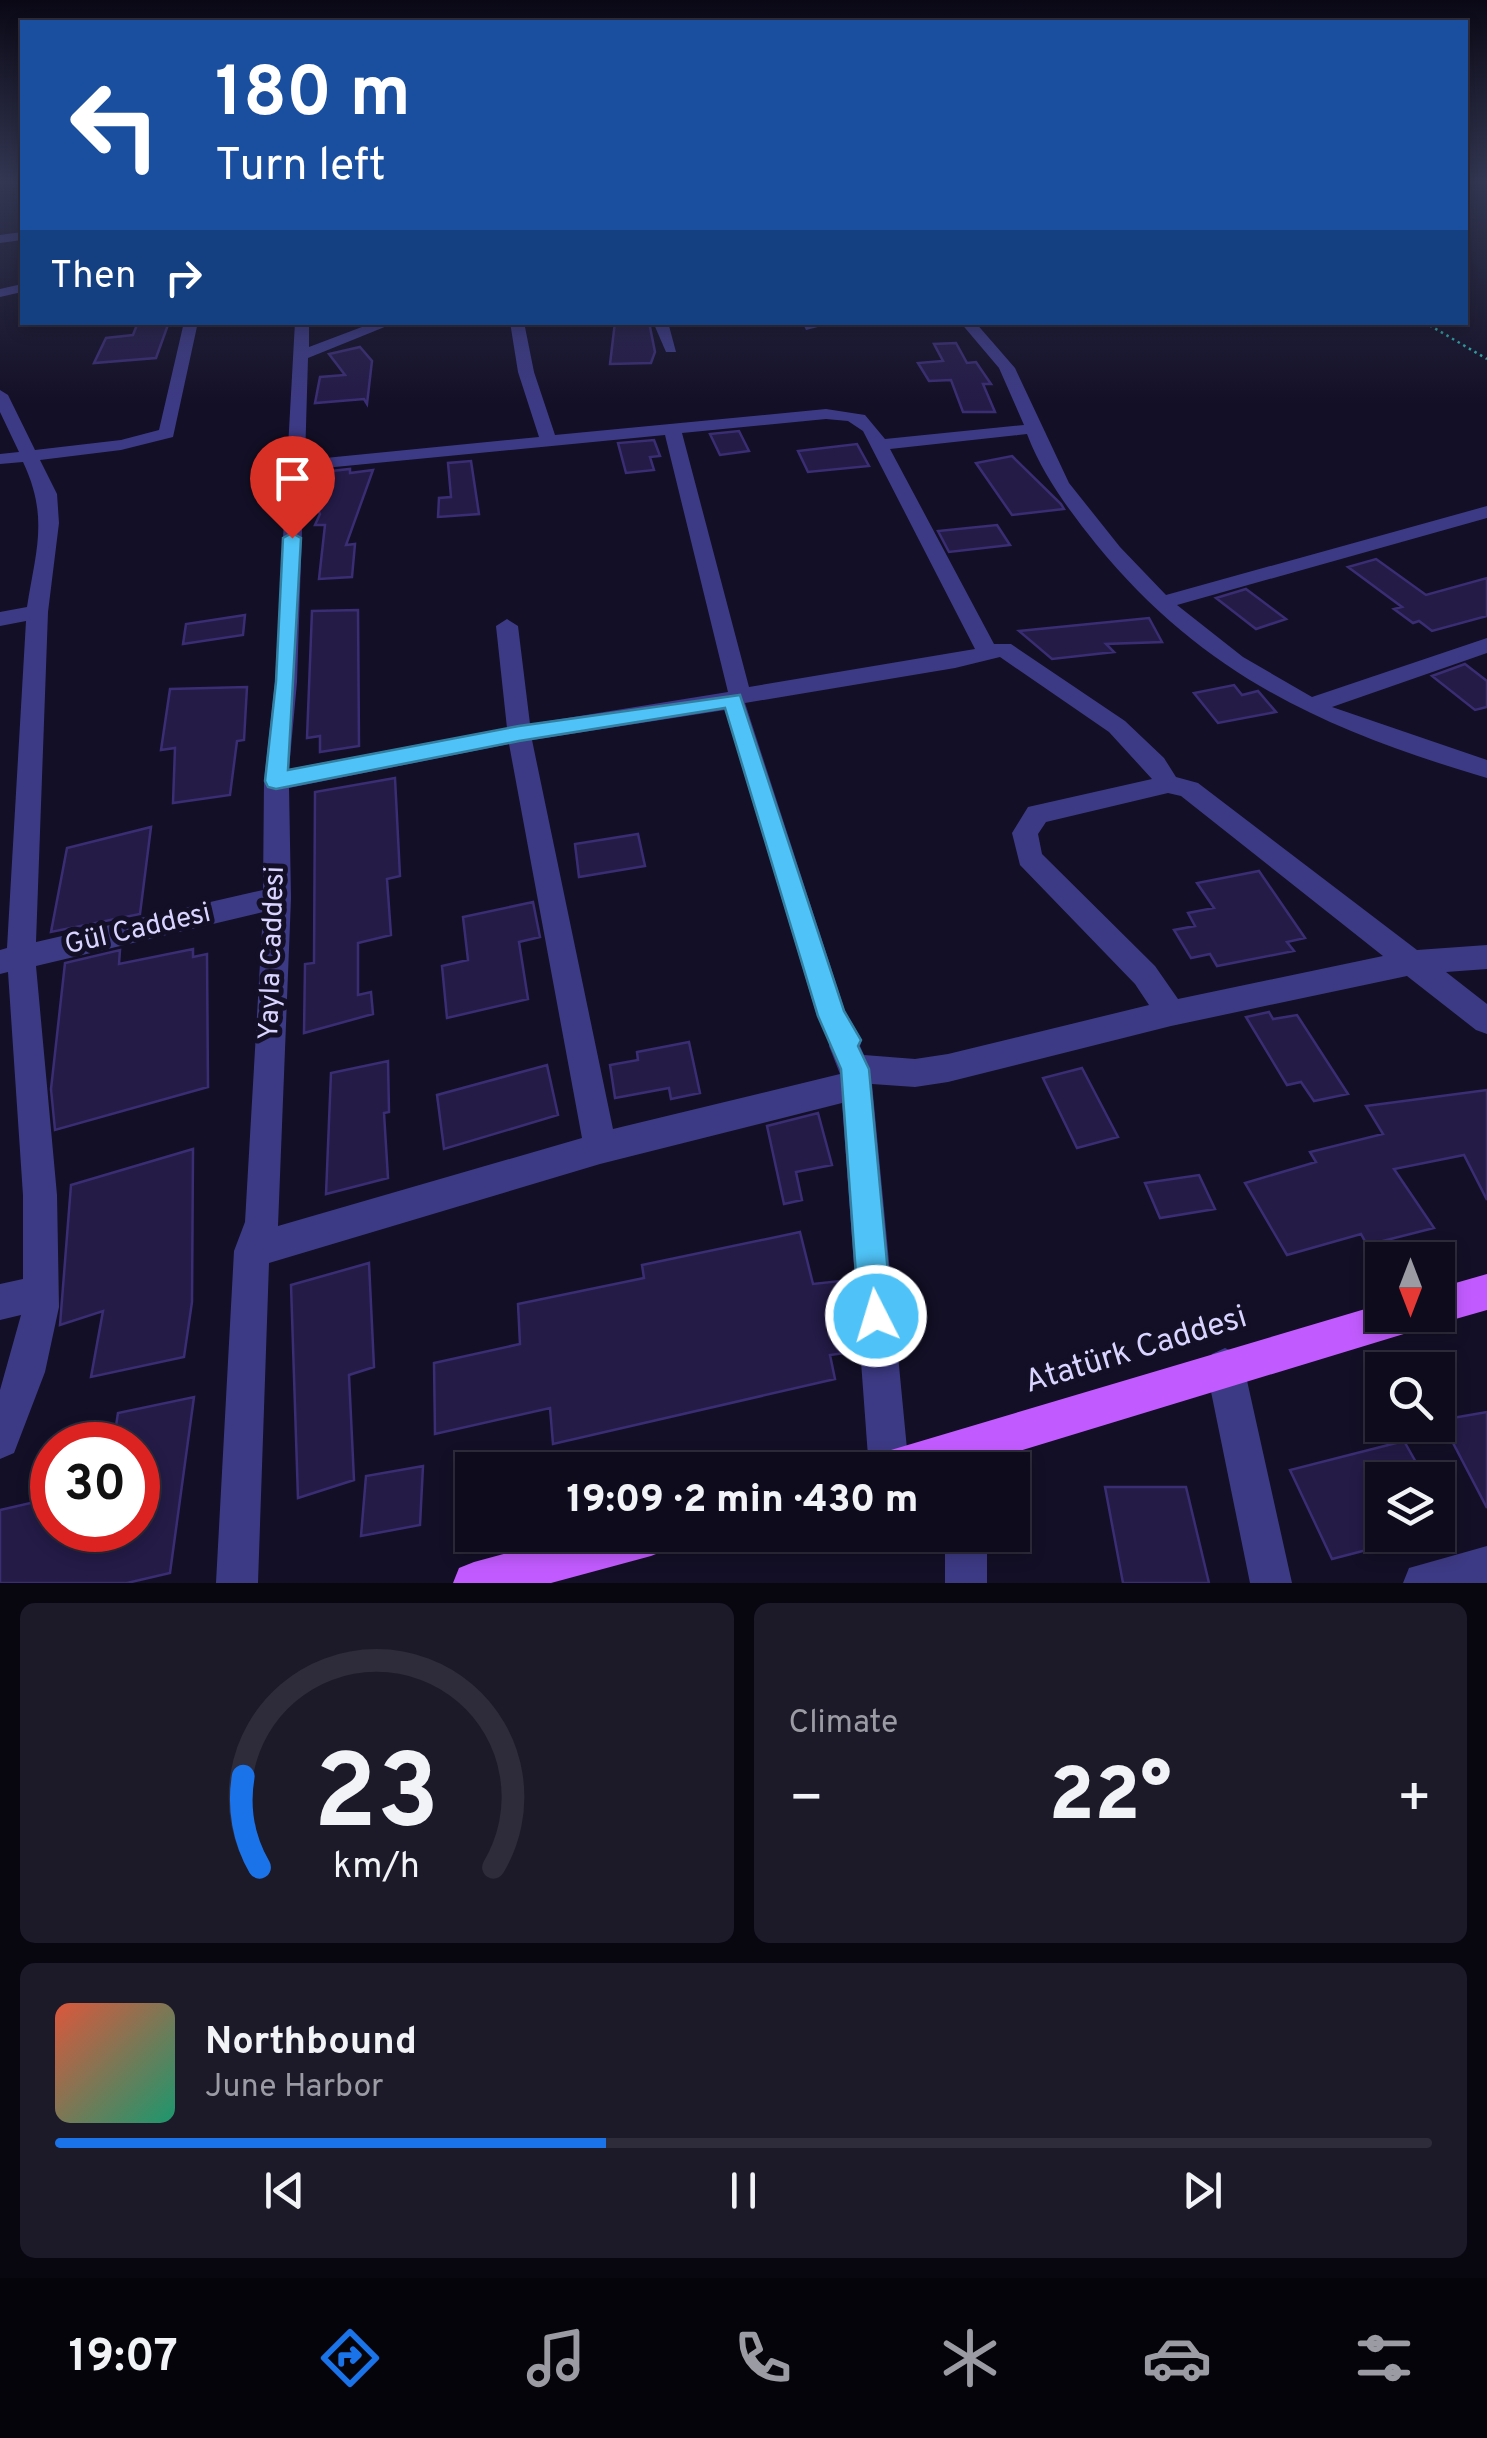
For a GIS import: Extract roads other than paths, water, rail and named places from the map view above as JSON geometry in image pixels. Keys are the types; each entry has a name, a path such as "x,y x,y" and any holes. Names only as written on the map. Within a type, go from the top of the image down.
{"main road":[{"path":"1455,1301 1487,1292"},
{"name":"Atatürk Caddesi","path":"987,1452 1225,1366 1365,1327"},
{"path":"474,1583 588,1552"}],"street":[{"path":"0,306 20,291"},
{"path":"0,459 121,444 167,433 190,325"},
{"name":"Yayla Caddesi","path":"237,1583 252,1251 262,1222 277,898 276,781 286,682 302,325"},
{"path":"301,355 382,325"},
{"path":"518,325 526,372 549,442"},
{"path":"661,325 671,349"},
{"path":"970,325 1006,365 1025,406 1030,429 1058,482 1160,603 1218,651 1310,706 1487,769"},
{"path":"0,395 48,494 10,959 40,1195 41,1294 26,1372 0,1439"},
{"path":"294,466 855,414 870,426 988,653"},
{"path":"672,428 736,698 832,1016 847,1040 844,1046 855,1077 888,1452"},
{"path":"878,445 1030,429"},
{"path":"1160,603 1487,512"},
{"path":"0,619 37,612"},
{"path":"506,626 519,734 600,1148"},
{"path":"1310,706 1487,645"},
{"path":"276,781 1003,649 1087,706 1140,750 1168,784"},
{"path":"1171,1013 1145,975 1029,858 1024,842 1028,825 1036,814 1168,784 1189,788 1487,1021"},
{"name":"Gül Caddesi","path":"10,959 277,898"},
{"path":"252,1251 855,1077 948,1068 1171,1013 1415,962 1487,957"},
{"path":"0,1302 41,1294"},
{"path":"1225,1366 1271,1583"},
{"path":"966,1552 966,1583"},
{"path":"1424,1583 1487,1567"}]}
